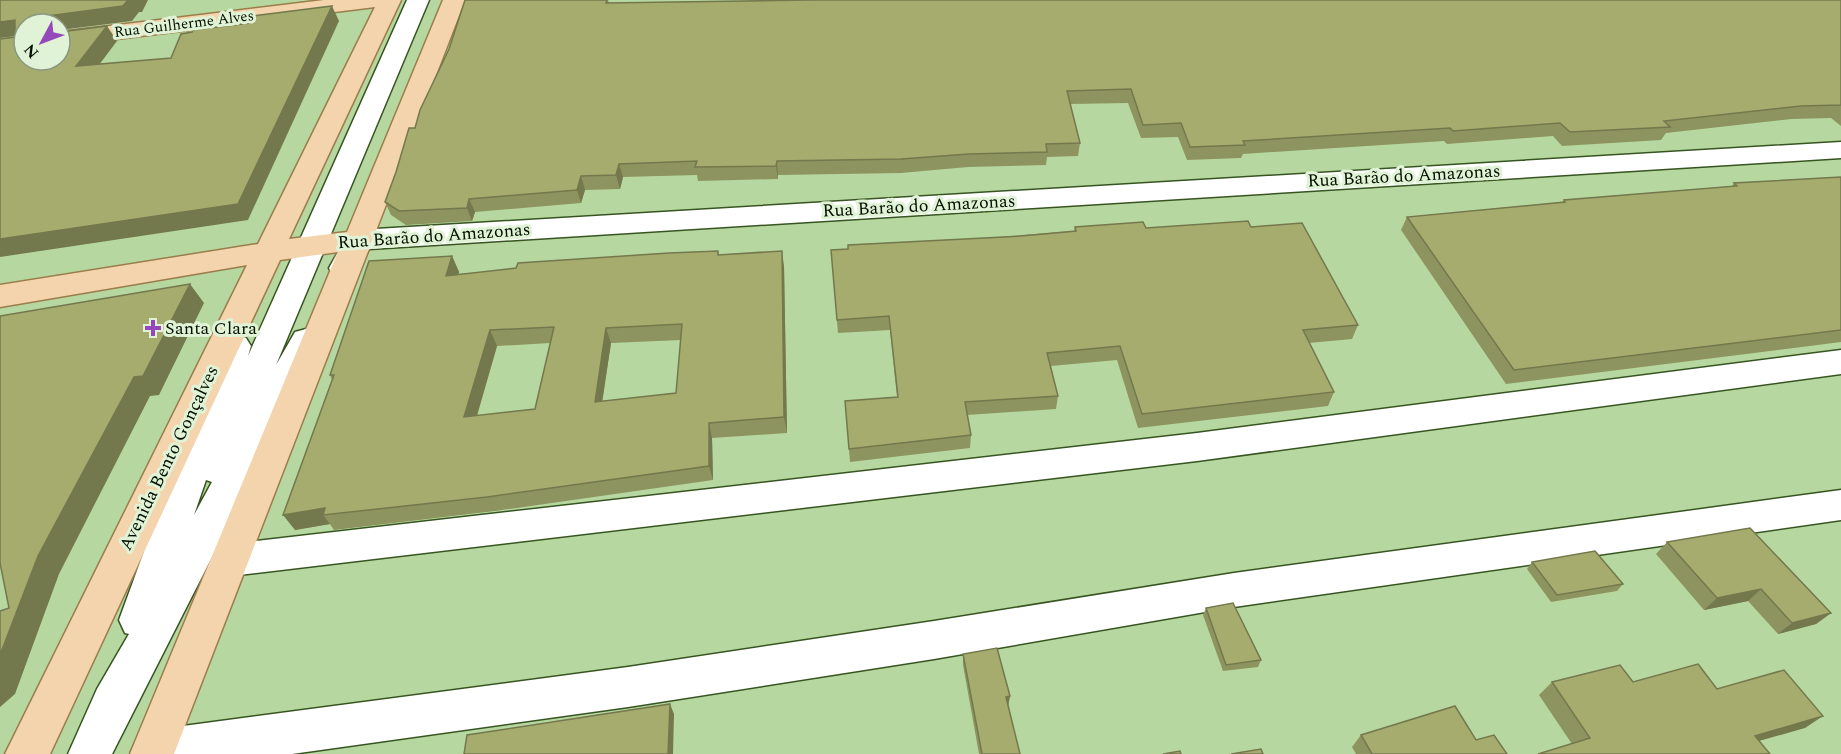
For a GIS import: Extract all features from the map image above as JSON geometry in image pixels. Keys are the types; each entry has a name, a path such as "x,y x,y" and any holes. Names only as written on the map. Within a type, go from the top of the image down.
{"main road":[{"name":"Rua Guilherme Alves","path":"72,38 379,0"},
{"name":"Avenida Bento Gonçalves","path":"27,754 390,0"},
{"path":"152,753 454,0"},
{"name":"Rua Barão do Amazonas","path":"0,296 268,252 359,240"}],"street":[{"path":"97,739 314,246 418,0"},
{"name":"Rua Barão do Amazonas","path":"359,240 1841,150"},
{"path":"97,739 359,240"},
{"path":"97,739 268,252"},
{"path":"230,560 1197,447 1841,362"},
{"path":"152,753 628,687 946,638 1234,590 1841,505"}],"building":[{"path":"0,0 128,0 123,6 72,13 12,12 12,20 0,22"},
{"path":"465,0 607,0 606,3 809,0 1841,0 1841,105 1801,106 1664,121 1670,127 1570,132 1560,123 1453,131 1450,128 1243,141 1245,145 1190,147 1181,123 1143,125 1131,89 1067,91 1080,143 1046,144 1047,152 901,159 777,161 776,166 695,167 697,161 619,164 616,175 581,176 577,190 469,199 467,208 399,211 385,202 409,128 415,128 420,110 449,49"},
{"path":"332,6 238,204 0,239 0,39 12,37 12,72 72,72 72,30 107,26 76,66 171,58 181,34 193,30 250,23 252,16"},
{"path":"1841,177 1841,330 1514,370 1407,217 1565,202 1564,200 1737,186 1734,183"},
{"path":"1248,221 1251,227 1302,223 1358,325 1303,330 1334,392 1142,414 1120,346 1047,353 1058,396 965,402 971,435 849,449 845,401 898,397 889,316 837,320 831,250 848,249 848,245 1021,236 1076,231 1075,227 1143,222 1146,228"},
{"path":"718,251 718,255 782,251 784,417 709,423 709,466 487,497 323,515 325,508 283,515 334,375 330,375 369,261 452,256 446,276 516,268 518,263","holes":["682,324 676,393 595,402 606,328","554,327 535,409 464,417 490,330"]},
{"path":"190,284 143,376 134,377 38,556 0,655 0,611 9,608 0,563 0,316"},
{"path":"1750,528 1831,613 1792,623 1761,589 1717,598 1667,542"},
{"path":"1595,551 1623,584 1557,595 1532,562"},
{"path":"1233,603 1261,660 1226,665 1206,608"},
{"path":"997,648 1010,696 1006,697 1020,754 982,754 963,654"},
{"path":"1698,664 1717,689 1784,670 1823,716 1755,736 1770,754 1538,754 1590,738 1552,682 1620,665 1633,682"},
{"path":"670,704 668,754 464,754 467,735"},
{"path":"1455,706 1476,740 1494,735 1507,754 1372,754 1361,735"},
{"path":"1261,749 1263,754 1231,754"},
{"path":"1180,751 1181,754 1163,754"}],"place":[{"name":"Santa Clara","path":"153,328"}]}
